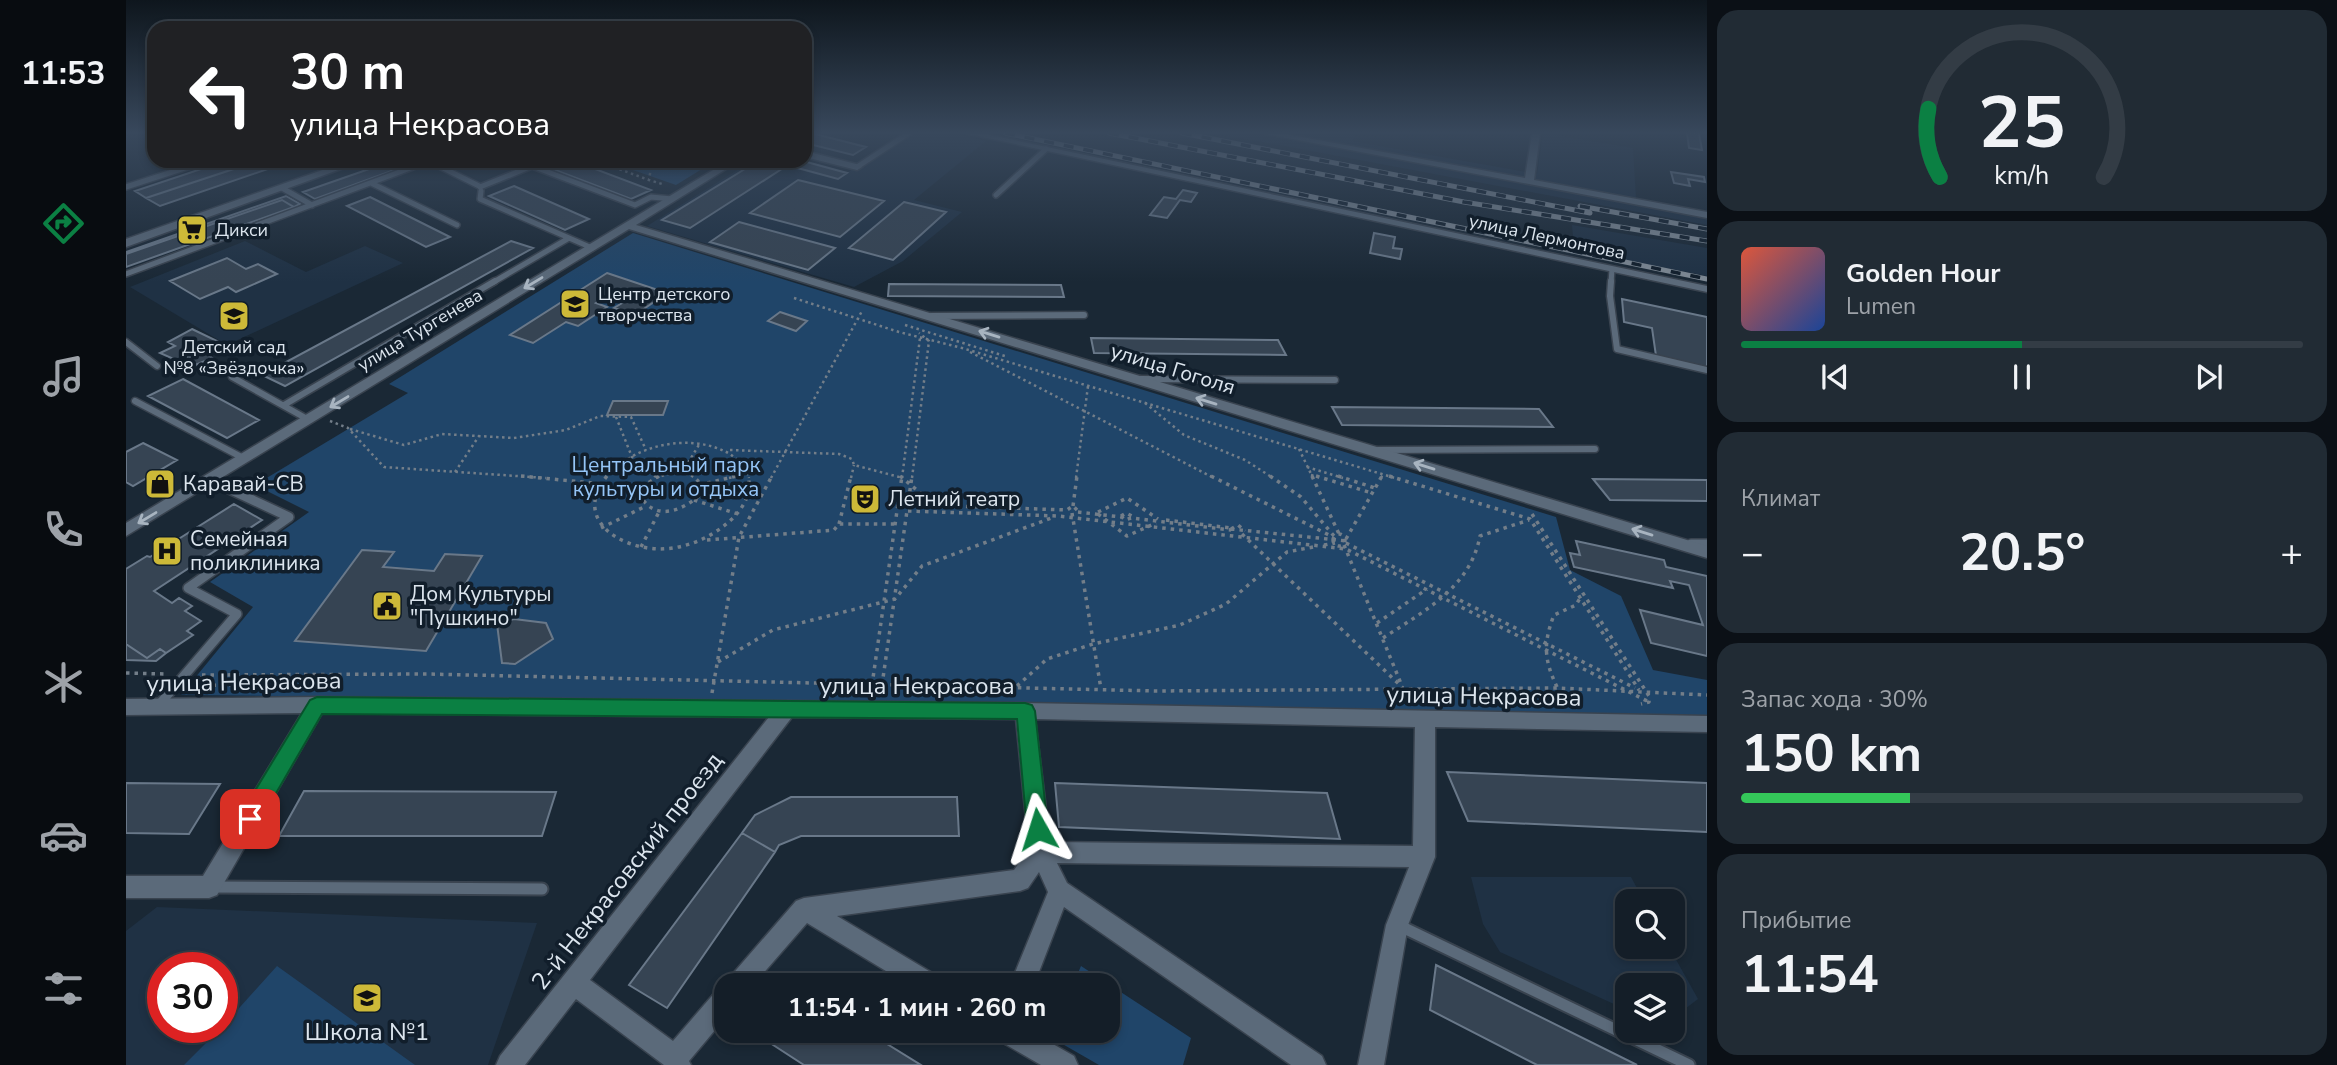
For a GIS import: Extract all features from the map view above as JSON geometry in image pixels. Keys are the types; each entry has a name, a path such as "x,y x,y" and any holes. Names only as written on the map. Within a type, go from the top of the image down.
{"main road":[{"path":"126,243 297,183"}],"street":[{"name":"улица Тургенева","path":"126,530 699,183"},
{"name":"улица Лермонтова","path":"1205,183 1707,289"},
{"path":"1538,183 1707,215"},
{"name":"улица Гоголя","path":"628,226 1707,552"},
{"path":"126,887 209,887 317,705"},
{"name":"улица Некрасова","path":"126,707 317,705 1025,711 1707,724"},
{"name":"2-й Некрасовский проезд","path":"509,1065 786,710"},
{"path":"1025,711 1040,852 1059,891 1313,1065"},
{"path":"1371,1065 1397,925 1424,857 1425,720"},
{"path":"1040,852 1424,857"},
{"path":"748,973 804,909 1020,880 1040,852"},
{"path":"1027,973 1059,891"},
{"path":"804,909 911,973"},
{"path":"573,982 676,1061 714,1014"},
{"path":"1027,1043 1065,1065"}],"lane":[{"path":"126,274 371,183 457,225"},
{"path":"470,183 480,188"},
{"path":"480,188 493,183"},
{"path":"576,183 635,205 651,197 672,199"},
{"path":"996,195 1009,183"},
{"path":"282,188 312,205"},
{"path":"480,188 480,199 592,248"},
{"path":"284,405 569,238"},
{"path":"1612,269 1610,296 1617,349 1707,370"},
{"path":"932,316 1084,315"},
{"path":"126,342 157,366"},
{"path":"232,377 309,420"},
{"path":"1132,379 1335,380"},
{"path":"135,401 245,459"},
{"path":"1371,450 1595,449"},
{"path":"156,708 237,614 188,588 289,517 210,480"},
{"path":"1681,544 1707,544"},
{"path":"209,887 542,889"},
{"path":"1397,925 1689,1065"}],"path":[{"path":"656,183 668,187"},
{"path":"794,298 929,341 962,348 1530,519 1639,690"},
{"path":"708,709 739,537 866,305"},
{"path":"929,341 916,331 1531,514 1645,690 1649,702"},
{"path":"872,685 886,601 920,338"},
{"path":"881,694 909,504 929,341"},
{"path":"962,348 1084,413 1639,690"},
{"path":"1088,386 1072,512 1101,689"},
{"path":"1143,402 1184,435 1245,460 1301,497 1334,539"},
{"path":"325,419 404,445 442,434 514,438 566,430 600,416 631,418 646,450"},
{"path":"616,417 632,457 656,477"},
{"path":"348,428 384,467 601,482 644,488"},
{"path":"455,471 479,436"},
{"path":"682,442 700,443 727,450 784,452 839,454 852,460 854,465 839,524 834,530 705,540 674,548 640,549 608,536 597,523 592,502 601,482 622,462 646,450 682,442"},
{"path":"682,472 700,443"},
{"path":"1299,449 1340,536 1346,543 1403,688"},
{"path":"705,540 729,524 748,504 752,481 745,464 727,450"},
{"path":"854,465 902,477 935,505"},
{"path":"1307,467 1375,488"},
{"path":"682,472 691,475 701,491 682,509 659,512 646,506 640,495 656,477 682,472"},
{"path":"699,485 749,474"},
{"path":"1346,543 1383,474"},
{"path":"1311,475 1372,494"},
{"path":"1098,513 1128,498 1158,521"},
{"path":"694,500 738,514"},
{"path":"898,504 1098,513 1121,516 1125,520 1334,539"},
{"path":"601,528 646,506"},
{"path":"908,511 1058,516"},
{"path":"640,549 659,512"},
{"path":"718,662 773,630 895,599 922,566 1072,512 1110,523 1319,546 1340,536"},
{"path":"1098,513 1127,536 1158,521"},
{"path":"1383,638 1445,595 1479,552 1480,536 1530,519"},
{"path":"839,524 895,524"},
{"path":"1244,532 1247,539 1403,688"},
{"path":"1015,688 1047,659 1093,644 1180,625 1226,604 1287,552 1346,543"},
{"path":"1377,624 1430,587"},
{"path":"1557,688 1543,654 1544,644 1554,615 1576,605 1580,598"},
{"path":"1544,644 1649,702"},
{"path":"126,673 427,674 1101,689 1557,688 1645,690 1706,697"},
{"path":"1011,694 1168,698"},
{"path":"1629,704 1649,702"}],"shaded area":[{"path":"717,183 935,183 914,200 962,212 903,261 854,287 647,226"},
{"path":"1481,183 1635,183 1636,199 1707,212 1707,225"},
{"path":"1572,225 1707,248 1707,276 1574,250"},
{"name":"Детский сад №8 «Звёздочка»","path":"245,241 306,272 365,246 403,263 227,345 130,287"},
{"path":"1471,877 1631,877 1638,889 1615,889 1615,959 1676,959 1684,973 1615,973 1615,1005 1500,952 1483,924"},
{"name":"Школа №1","path":"157,907 537,923 488,1065 126,1065 126,931"},
{"path":"1685,976 1698,999 1685,1009"}],"green space":[{"name":"Центральный парк культуры и отдыха","path":"633,233 1556,517 1570,570 1621,596 1653,670 1707,680 1707,717 710,700 181,695 253,607 210,582 309,512 255,485 408,393 389,384"},
{"path":"277,966 415,1065 184,1065 206,1043 238,1043 238,1009"},
{"path":"1081,966 1092,973 1078,973"},
{"path":"1120,992 1191,1038 1183,1065 1099,1065 1061,1043 1120,1043"}],"building":[{"path":"160,183 192,183 146,198 135,191"},
{"path":"192,183 228,183 160,206 146,198"},
{"path":"330,183 360,183 315,199 303,192"},
{"path":"588,183 632,183 651,190 631,199"},
{"path":"723,183 760,183 690,228 662,220"},
{"path":"794,183 809,183 884,201 840,237 750,213"},
{"path":"514,186 589,219 565,230 489,196"},
{"path":"1183,190 1197,193 1191,202 1180,200 1167,218 1150,215 1164,197 1176,199"},
{"path":"286,196 300,204 294,207 282,200 126,254 126,252"},
{"path":"370,197 450,237 426,247 347,206"},
{"path":"282,200 294,207 126,267 126,254"},
{"path":"904,202 946,212 893,260 849,248"},
{"path":"739,222 835,248 808,270 710,242"},
{"path":"1374,233 1395,237 1393,248 1402,249 1400,259 1370,253"},
{"path":"511,241 533,248 285,386 262,375"},
{"path":"227,258 246,269 258,264 277,274 236,292 228,287 200,299 170,281"},
{"path":"607,273 667,293 635,315 614,308 632,297 615,291 596,303 607,307 578,326 566,322 533,343 510,335"},
{"path":"889,284 1061,285 1064,297 888,296"},
{"path":"1622,299 1707,317 1707,367 1656,356 1652,328 1624,322"},
{"path":"780,312 807,321 796,331 768,321"},
{"path":"192,329 217,341 178,361 160,353 175,346 168,342"},
{"path":"1091,338 1278,340 1286,355 1094,353"},
{"path":"203,351 212,358 193,366 184,359"},
{"path":"183,379 259,420 227,438 148,396"},
{"path":"613,401 668,401 663,415 607,415"},
{"path":"1332,407 1539,409 1553,427 1342,425"},
{"path":"143,443 177,460 133,486 126,482 126,452"},
{"name":"Каравай-СВ","path":"167,477 172,480 154,491 148,487"},
{"path":"1593,479 1707,480 1707,501 1610,500"},
{"path":"234,504 262,520 154,591 172,603 179,598 192,606 185,611 201,621 187,631 193,635 166,653 160,649 147,658 126,644 126,569"},
{"path":"1576,541 1664,560 1666,567 1707,576 1707,656 1651,643 1640,610 1703,625 1689,585 1670,581 1673,588 1574,567 1570,553 1580,555"},
{"name":"Дом Культуры \"Пушкино\"","path":"362,550 394,552 383,567 434,571 445,554 482,556 426,651 295,641"},
{"path":"514,619 546,623 553,639 515,664 502,663 497,624"},
{"path":"126,644 147,658 160,649 166,653 156,661 126,660"},
{"path":"1447,772 1707,783 1707,832 1468,821"},
{"path":"126,783 220,784 189,834 126,833"},
{"path":"1055,783 1327,793 1340,839 1059,827"},
{"path":"304,791 556,792 542,836 279,836"},
{"path":"791,797 957,797 959,836 801,836 779,845 775,852 742,833 755,815"},
{"path":"742,833 775,852 667,1008 629,985"},
{"path":"1436,965 1637,1065 1537,1065 1430,1010"},
{"path":"770,1043 885,1043 921,1065 804,1065"}],"railway":[{"path":"1244,183 1707,279"},
{"path":"1365,183 1464,202 1707,241"},
{"path":"1435,183 1590,213"},
{"path":"1580,206 1707,229"}],"place":[{"name":"Дикси","path":"192,230"},
{"name":"Центр детского творчества","path":"575,304"},
{"name":"Детский сад №8 «Звёздочка»","path":"234,316"},
{"name":"Каравай-СВ","path":"160,484"},
{"name":"Летний театр","path":"865,499"},
{"name":"Семейная поликлиника","path":"167,551"},
{"name":"Дом Культуры \"Пушкино\"","path":"387,606"},
{"name":"Школа №1","path":"367,998"}],"route":[{"path":"250,819 317,705 1025,711 1038,829"}]}
